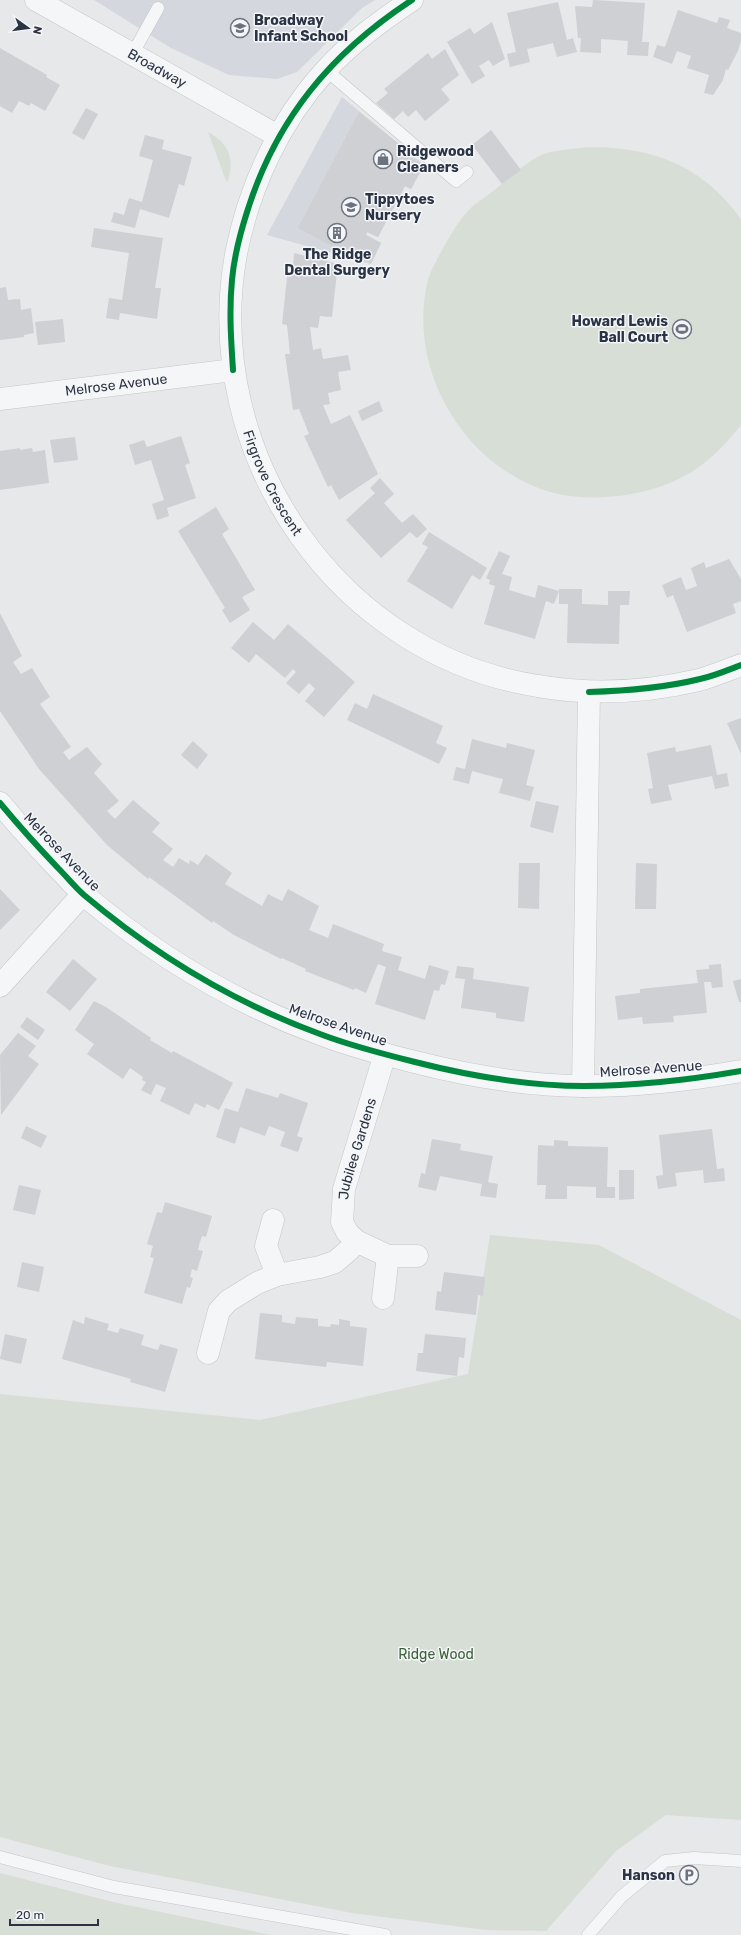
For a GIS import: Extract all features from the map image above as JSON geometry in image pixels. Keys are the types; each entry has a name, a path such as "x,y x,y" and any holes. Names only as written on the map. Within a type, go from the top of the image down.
{"street":[{"name":"Broadway","path":"36,0 278,136"},
{"name":"Firgrove Crescent","path":"412,0 366,32 326,70 300,102 278,136 256,184 240,234 232,279 230,325 233,370 243,417 258,462 279,504 305,544 335,580 370,612 410,639 452,661 496,677 535,686 589,692 629,691 664,686 702,679 741,665"},
{"name":"Melrose Avenue","path":"0,400 233,370"},
{"path":"583,1086 589,692"},
{"name":"Melrose Avenue","path":"0,803 24,832 83,894 142,939 198,976 261,1009 320,1034 385,1054 456,1072 518,1082 583,1086 651,1083 741,1071"},
{"path":"0,986 83,894"},
{"name":"Jubilee Gardens","path":"385,1054 344,1189 342,1222 347,1232 356,1241 388,1256 417,1256"},
{"path":"273,1220 266,1246 277,1276"},
{"path":"208,1354 219,1311 228,1302 257,1283 277,1276 320,1267 335,1262 349,1250 356,1241"},
{"path":"383,1298 388,1256"}],"lane":[{"path":"132,55 158,8"},
{"path":"326,70 456,181 467,172"},
{"path":"0,1857 114,1887 385,1935"},
{"path":"588,1935 622,1896 665,1861 694,1858 741,1861"}],"shaded area":[{"name":"Broadway Infant School","path":"94,0 375,0 362,8 297,72 277,79 229,75 171,48"},
{"path":"342,97 424,165 411,189 405,186 378,237 367,232 366,235 381,243 371,264 267,235"}],"green space":[{"path":"208,132 226,147 229,153 230,167 227,183"},
{"path":"587,147 633,151 654,155 673,162 692,172 709,185 726,200 741,219 741,425 717,451 693,471 665,485 621,496 580,497 550,492 519,479 491,460 467,437 448,409 434,379 426,347 423,313 428,280 438,257 462,218 471,208 519,169 539,156 556,151"},
{"name":"Ridge Wood","path":"490,1235 599,1245 741,1320 741,1820 666,1815 616,1851 546,1931 486,1930 352,1913 110,1866 0,1837 0,1394 260,1420 468,1374"},
{"path":"0,1873 113,1902 271,1935 0,1935"}],"building":[{"path":"593,0 645,3 642,42 649,42 648,56 627,55 628,41 601,39 601,53 580,52 581,38 578,38 575,6 592,7"},
{"path":"558,2 567,40 573,38 577,52 557,57 553,43 527,49 530,62 510,67 507,54 516,52 507,13"},
{"path":"678,10 717,23 719,17 730,20 727,28 741,33 741,41 738,51 728,70 726,69 723,80 713,95 704,93 709,75 687,68 691,56 677,51 672,64 653,57 657,45 665,47"},
{"path":"492,22 505,59 493,66 489,60 479,66 485,76 472,84 447,42 470,28 474,34"},
{"path":"0,48 47,75 46,77 60,85 45,111 31,103 29,106 19,101 12,113 0,106"},
{"path":"445,49 459,75 441,89 450,100 425,121 416,110 408,117 403,111 394,119 376,103 388,93 384,89 428,53 432,59"},
{"path":"86,108 98,114 84,140 72,133"},
{"path":"359,112 403,147 400,153 424,165 411,189 405,186 378,237 367,232 366,235 381,243 371,264 355,255 354,258 298,228"},
{"path":"491,130 521,170 502,184 472,145"},
{"path":"145,135 164,140 162,149 192,157 184,186 179,184 169,218 140,209 135,228 111,222 114,212 124,215 129,198 142,202 153,160 139,156"},
{"path":"94,228 163,238 155,288 161,288 157,319 120,313 119,320 106,318 109,298 122,300 129,253 91,247"},
{"path":"294,253 338,264 332,317 320,316 318,328 310,327 313,350 321,348 323,359 348,355 351,370 338,372 341,390 328,393 330,404 323,405 331,424 350,415 378,474 339,500 331,485 328,487 304,436 309,434 299,409 293,410 285,354 290,354 287,325 282,324 288,268 293,268"},
{"path":"6,287 8,300 20,299 21,310 31,308 34,333 24,335 24,337 0,340 0,288"},
{"path":"63,319 65,342 38,345 35,322"},
{"path":"379,401 383,411 362,421 358,411"},
{"path":"181,436 190,463 185,465 196,498 167,508 169,516 157,520 152,504 164,500 151,460 135,465 129,445 144,440 147,447"},
{"path":"75,437 78,460 54,463 50,440"},
{"path":"20,448 20,450 32,448 33,452 45,450 49,483 0,490 0,451"},
{"path":"380,478 394,494 384,503 402,523 413,514 427,529 417,538 410,532 381,558 346,520 375,493 370,488"},
{"path":"216,507 229,529 222,534 255,590 242,597 250,610 230,623 222,610 225,608 178,531"},
{"path":"429,532 487,568 480,580 472,575 452,609 407,581 428,547 422,544"},
{"path":"499,551 510,556 502,574 512,577 509,590 535,598 538,585 559,591 554,604 546,601 535,639 484,624 495,586 489,584 490,580 486,578"},
{"path":"729,559 741,579 741,601 733,604 736,613 687,632 673,595 667,598 662,585 681,577 686,590 697,586 691,568 704,562 706,568"},
{"path":"559,589 582,589 582,604 608,605 608,591 630,591 629,605 620,605 619,644 567,643 568,604 559,604"},
{"path":"0,613 22,656 13,662 21,674 32,668 50,697 40,704 71,747 63,752 69,760 87,747 102,764 94,773 119,801 107,811 115,819 133,800 160,823 152,832 173,849 163,860 173,867 179,858 189,864 190,860 198,865 206,854 232,873 225,884 262,906 268,894 282,901 288,889 319,906 309,930 328,938 333,924 384,944 382,951 402,957 398,970 425,979 429,965 449,971 445,985 441,984 439,991 434,990 425,1020 375,1004 386,967 378,964 366,993 355,988 354,990 305,971 306,969 282,958 281,959 234,935 213,921 212,923 149,877 148,879 107,845 39,769 0,711"},
{"path":"253,622 274,640 288,624 355,682 324,717 305,701 315,689 309,683 299,694 286,683 296,672 293,669 285,678 256,654 249,663 231,648"},
{"path":"373,694 443,726 436,743 447,748 439,764 347,720 355,703 367,709"},
{"path":"741,718 741,754 727,723"},
{"path":"472,739 506,748 507,743 535,750 526,785 534,787 530,801 499,793 503,779 472,771 469,784 453,780 456,767 465,769"},
{"path":"193,741 208,755 197,769 181,755"},
{"path":"711,745 717,775 727,773 729,786 715,789 712,776 668,785 672,800 651,804 648,789 653,788 647,753 675,747 676,752"},
{"path":"536,801 559,806 553,833 530,827"},
{"path":"519,863 540,863 539,909 518,908"},
{"path":"636,863 657,864 656,909 635,909"},
{"path":"0,889 20,910 0,930"},
{"path":"73,959 97,979 70,1011 46,992"},
{"path":"721,964 723,987 712,988 711,982 704,982 707,1013 673,1016 674,1022 643,1024 642,1017 618,1020 615,996 640,993 640,989 698,983 696,970 709,969 709,965"},
{"path":"457,966 474,968 473,979 529,987 524,1022 496,1018 496,1013 461,1008 465,979 455,978"},
{"path":"741,979 741,1002 739,1002 733,981"},
{"path":"94,1001 106,1007 151,1038 150,1040 172,1053 173,1051 233,1083 219,1110 207,1104 205,1108 195,1103 189,1115 160,1101 166,1088 156,1084 151,1095 141,1090 146,1082 142,1080 143,1077 130,1068 123,1079 87,1054 94,1044 75,1030"},
{"path":"27,1017 45,1030 38,1040 20,1027"},
{"path":"18,1033 36,1046 28,1056 39,1064 1,1115 0,1055"},
{"path":"246,1088 278,1098 280,1093 308,1103 297,1136 303,1138 298,1152 280,1146 285,1132 269,1126 265,1136 240,1127 235,1144 216,1137 225,1108 238,1112"},
{"path":"26,1126 47,1136 41,1148 21,1138"},
{"path":"712,1129 717,1169 724,1168 725,1181 704,1183 703,1170 675,1173 677,1186 658,1189 656,1176 663,1175 659,1135"},
{"path":"432,1139 461,1144 460,1150 493,1156 488,1182 498,1184 496,1198 480,1196 482,1184 440,1176 436,1191 418,1187 421,1173 425,1174"},
{"path":"554,1140 568,1141 568,1146 608,1147 607,1187 615,1187 615,1198 596,1198 596,1187 567,1186 567,1199 545,1199 546,1185 537,1185 538,1145 554,1146"},
{"path":"619,1170 634,1170 634,1199 619,1200"},
{"path":"19,1185 41,1190 35,1215 13,1210"},
{"path":"165,1202 212,1216 206,1237 202,1236 200,1242 198,1250 203,1251 197,1271 192,1269 190,1277 193,1278 190,1288 187,1287 182,1304 144,1293 154,1258 150,1257 153,1246 147,1244 157,1212 162,1213"},
{"path":"22,1262 44,1267 39,1292 17,1287"},
{"path":"444,1272 485,1277 483,1296 478,1295 476,1315 435,1310 437,1291 441,1292"},
{"path":"260,1313 282,1315 282,1322 295,1324 296,1317 318,1319 318,1326 330,1327 331,1324 339,1325 339,1319 350,1321 350,1326 367,1328 363,1366 327,1362 326,1367 255,1359"},
{"path":"85,1317 109,1324 107,1330 118,1333 120,1328 144,1335 141,1345 158,1350 160,1344 178,1349 165,1392 130,1382 131,1379 62,1359 73,1320 84,1324"},
{"path":"5,1334 27,1339 21,1364 0,1359"},
{"path":"425,1334 466,1338 464,1358 459,1357 457,1376 416,1371 418,1353 423,1353"}],"cycle path":[{"path":"233,370 230,314 234,263 247,212 259,178 274,147 291,118 310,91 356,42 412,0"},
{"path":"589,692 631,690 672,685 721,673 741,665"},
{"path":"0,803 81,892 138,937 167,957 226,992 288,1022 332,1038 379,1053 457,1072 520,1082 563,1086 643,1084 741,1071"}],"place":[{"name":"Broadway Infant School","path":"240,28"},
{"name":"Ridgewood Cleaners","path":"383,159"},
{"name":"Tippytoes Nursery","path":"351,207"},
{"name":"The Ridge Dental Surgery","path":"337,233"},
{"name":"Howard Lewis Ball Court","path":"682,329"},
{"name":"Hanson","path":"689,1875"}]}
